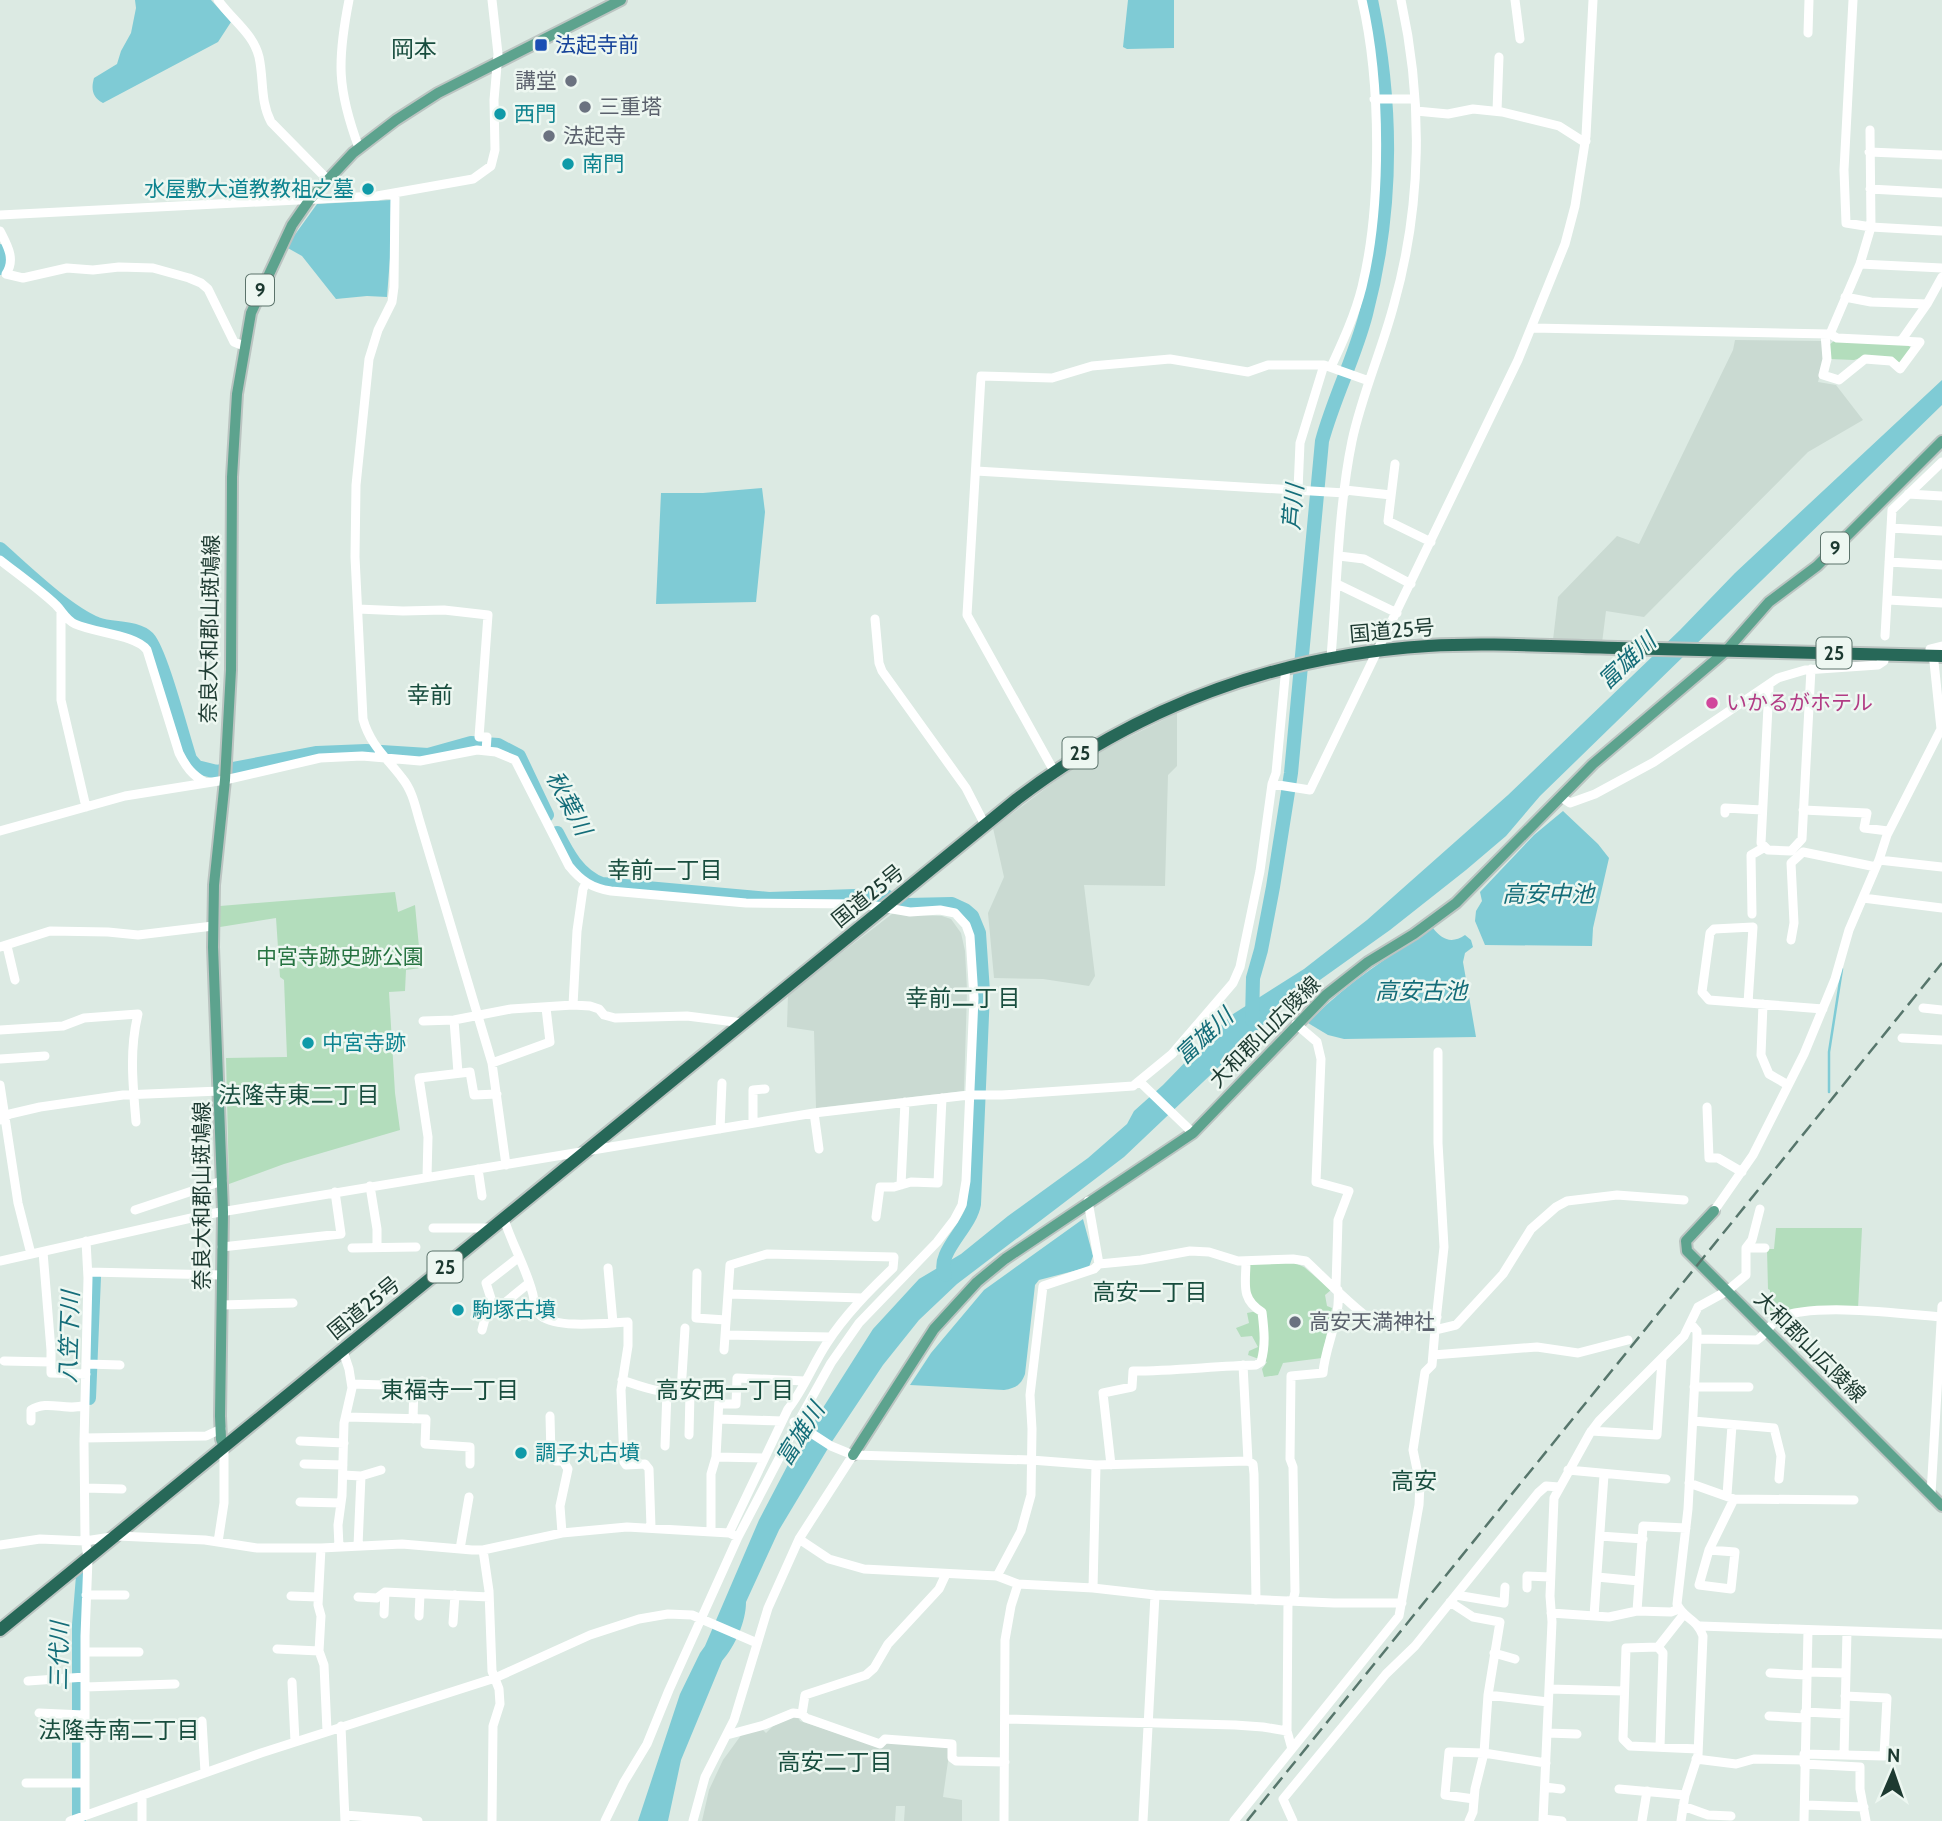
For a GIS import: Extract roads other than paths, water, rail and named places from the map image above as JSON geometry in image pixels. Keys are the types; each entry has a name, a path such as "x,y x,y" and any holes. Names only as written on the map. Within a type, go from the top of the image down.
{"highway":[{"name":"国道25号","path":"0,1630 985,825 1054,771 1112,735 1205,693 1331,656 1379,650 1473,646 1936,656"}],"main road":[{"name":"奈良大和郡山斑鳩線","path":"224,1447 220,1429 223,1212 213,926 231,670 233,477 237,394 251,313 283,240 310,199 359,148 438,93 496,61 621,0"},
{"name":"9","path":"1726,651 1769,602 1817,566 1942,441"},
{"name":"大和郡山広陵線","path":"853,1455 934,1329 977,1282 1005,1259 1188,1129 1326,995 1368,962 1456,904 1593,764 1726,651"},
{"name":"大和郡山広陵線","path":"1714,1211 1686,1241 1685,1247 1942,1506"}],"street":[{"path":"218,0 254,43 259,57 265,111 271,122 327,179"},
{"path":"348,0 340,62 340,85 359,148"},
{"path":"0,215 395,193 473,179 491,166 495,150 494,100 498,54 492,0"},
{"path":"1302,491 1300,443 1357,305 1371,237 1375,196 1374,99 1372,63 1362,0"},
{"path":"1331,656 1345,491 1353,436 1395,303 1410,230 1416,173 1416,111 1413,69 1401,0"},
{"path":"1515,0 1520,38"},
{"path":"1274,785 1311,790 1532,328 1565,244 1575,206 1586,141 1593,0"},
{"path":"1808,33 1809,0"},
{"path":"1853,0 1846,129 1846,223 1942,231"},
{"path":"1497,111 1499,57"},
{"path":"1374,99 1415,99"},
{"path":"1416,111 1448,114 1473,109 1497,111 1559,126 1581,141 1586,141"},
{"path":"1532,328 1824,334 1837,338 1920,342 1900,369 1891,360 1865,359 1839,380 1823,375 1827,359 1824,334 1860,264 1871,227 1870,130"},
{"path":"1869,152 1942,155"},
{"path":"1870,189 1942,193"},
{"path":"395,193 392,302 378,330 369,359 356,485 355,557 362,704 367,733 372,743 410,791 492,1063 506,1165"},
{"path":"0,231 10,251 6,274 29,277 68,268 93,270 119,267 164,271 201,283 208,289 234,342 244,346"},
{"path":"1860,264 1942,268"},
{"path":"1901,341 1942,277"},
{"path":"1845,297 1871,302 1927,304"},
{"path":"1054,771 967,615 981,376 1052,378 1092,366 1170,359 1248,372 1268,365 1330,367 1369,382"},
{"path":"1885,636 1892,510 1942,463"},
{"path":"1395,464 1388,521 1431,542"},
{"path":"976,471 1391,495"},
{"path":"1908,494 1942,496"},
{"path":"1891,528 1942,531"},
{"path":"1339,556 1364,559 1411,583"},
{"path":"0,560 59,608 61,613 61,701 86,807"},
{"path":"1889,562 1942,565"},
{"path":"1337,584 1397,613"},
{"path":"1888,600 1942,603"},
{"path":"358,609 444,610 488,615 479,737 487,737 486,751"},
{"path":"61,613 76,625 130,638 144,645 179,753 194,776 206,783"},
{"path":"875,618 878,663 882,671 966,788 985,825"},
{"path":"1714,1211 1742,1172 1788,1086 1835,979 1849,930 1880,862 1888,831 1942,728 1934,662 1936,656 1930,649 1942,646"},
{"path":"1561,797 1570,803 1595,794 1654,762 1769,682 1793,672 1811,669 1878,665 1884,661 1884,654"},
{"path":"0,1261 223,1212 814,1114 969,1095 1127,1087 1140,1082 1172,1054 1222,997 1233,983 1240,967 1261,871 1288,667"},
{"path":"1791,940 1794,923 1791,863 1802,839 1811,669"},
{"path":"1769,687 1761,843 1768,850 1942,867"},
{"path":"0,831 150,791 225,780 320,758 341,756 420,761 468,750 486,751 507,755 515,760 569,866 586,883 611,891 717,901 888,905 910,912 940,910 955,913 966,925 970,936 974,970 965,1190 959,1212 937,1242 859,1323 831,1363 799,1425 734,1535"},
{"path":"1725,813 1725,808 1762,810"},
{"path":"1803,810 1867,813 1864,828 1888,831"},
{"path":"1752,914 1751,855 1765,846"},
{"path":"573,1005 578,931 583,888 586,883"},
{"path":"1865,898 1942,908"},
{"path":"15,980 4,946 41,932 138,935 213,926"},
{"path":"1748,1003 1753,926 1714,929 1710,933 1702,992 1709,1000 1822,1009"},
{"path":"1763,1004 1761,1055 1769,1074 1788,1086"},
{"path":"423,1021 454,1020 511,1010 573,1005 590,1006 615,1018 687,1016 743,1023"},
{"path":"492,1063 550,1042 546,1008"},
{"path":"1923,1008 1942,1010"},
{"path":"0,1031 63,1026 84,1018 138,1014 132,1051 136,1122"},
{"path":"454,1020 458,1073"},
{"path":"1292,1749 1287,1731 1291,1601 1295,1592 1293,1467 1290,1459 1291,1376 1324,1373 1324,1359 1339,1300 1338,1220 1349,1191 1316,1182 1321,1059 1317,1042 1296,1024"},
{"path":"1902,1038 1942,1040"},
{"path":"1234,1821 1399,1616 1419,1505 1420,1484 1413,1450 1425,1372 1432,1365 1444,1247 1438,1143 1438,1052"},
{"path":"0,1059 45,1056"},
{"path":"427,1177 428,1138 419,1078 470,1072 474,1095 497,1094"},
{"path":"1140,1082 1188,1129"},
{"path":"720,1129 722,1083"},
{"path":"0,1085 2,1119 31,1254"},
{"path":"753,1124 753,1090 765,1089"},
{"path":"2,1119 40,1107 134,1094 220,1091"},
{"path":"876,1217 880,1187 911,1182 938,1183 942,1098"},
{"path":"901,1185 905,1102"},
{"path":"1707,1107 1709,1158 1718,1158 1742,1172"},
{"path":"814,1114 819,1149"},
{"path":"478,1169 482,1196"},
{"path":"135,1210 222,1181"},
{"path":"370,1186 377,1246"},
{"path":"222,1247 341,1234 335,1192"},
{"path":"1435,1331 1456,1325 1503,1275 1531,1229 1567,1201 1617,1195 1684,1200"},
{"path":"1088,1201 1099,1264"},
{"path":"1562,1821 1543,1820 1549,1689 1552,1507 1559,1487 1591,1431 1684,1336 1698,1307 1727,1291 1746,1275 1746,1248 1752,1240 1760,1209"},
{"path":"504,1219 529,1283 536,1311 541,1316 560,1322 628,1322 628,1346 622,1380 624,1462 626,1465 645,1464 649,1469 651,1527"},
{"path":"433,1228 492,1228"},
{"path":"86,1241 89,1367 84,1438 90,1488 85,1541 88,1559 77,1818 295,1741 495,1678 590,1635 639,1619 668,1614 692,1615 754,1642"},
{"path":"352,1248 415,1247"},
{"path":"1746,1248 1765,1248"},
{"path":"997,1576 1021,1531 1031,1495 1030,1395 1043,1286 1094,1269 1099,1264 1141,1261 1190,1251 1209,1252 1238,1261 1306,1261 1375,1322 1391,1326 1409,1326 1437,1317"},
{"path":"43,1252 51,1373 120,1365"},
{"path":"605,1821 647,1744 703,1618 764,1458 783,1419 831,1337 863,1298 893,1268 894,1257 767,1254 730,1265 724,1350"},
{"path":"495,1311 486,1283 518,1258"},
{"path":"1111,1465 1103,1393 1132,1387 1133,1371 1159,1372 1198,1366 1256,1365 1261,1362 1264,1352 1262,1312 1251,1306 1247,1299 1246,1261"},
{"path":"608,1268 613,1323"},
{"path":"88,1272 222,1275"},
{"path":"697,1273 696,1318 726,1320"},
{"path":"482,1330 485,1319 529,1283"},
{"path":"728,1294 863,1298"},
{"path":"222,1305 293,1303"},
{"path":"1931,1494 1942,1306"},
{"path":"1697,1339 1756,1340 1778,1319 1805,1311 1877,1312 1941,1317"},
{"path":"1658,1647 1681,1612 1679,1583 1686,1528 1697,1339 1697,1331 1691,1324"},
{"path":"685,1328 689,1435"},
{"path":"725,1335 831,1337"},
{"path":"1433,1355 1536,1347 1578,1353 1628,1340"},
{"path":"339,1547 346,1417 352,1384 343,1351"},
{"path":"1591,1431 1657,1435 1662,1359"},
{"path":"4,1361 51,1362"},
{"path":"1243,1365 1248,1461"},
{"path":"719,1404 736,1404 737,1378 805,1381"},
{"path":"622,1380 667,1391 716,1396 719,1399 716,1457 711,1474 711,1531"},
{"path":"352,1384 418,1383 413,1419"},
{"path":"1695,1387 1749,1387"},
{"path":"665,1446 667,1391"},
{"path":"31,1421 32,1410 38,1405 73,1408 85,1405"},
{"path":"550,1416 551,1455 556,1461 563,1461 568,1469 560,1506 562,1533"},
{"path":"346,1417 426,1419 425,1444 470,1447 470,1464"},
{"path":"718,1419 783,1419 853,1455 1031,1460 1096,1465 1248,1461 1253,1464 1254,1474 1256,1600"},
{"path":"1693,1421 1774,1428 1781,1456 1779,1479"},
{"path":"1699,1585 1709,1550 1731,1497 1732,1424"},
{"path":"84,1438 206,1437 220,1429"},
{"path":"300,1441 344,1443"},
{"path":"218,1542 224,1503 224,1447"},
{"path":"693,1821 705,1777 734,1720 754,1642 768,1608 799,1539 853,1455"},
{"path":"716,1457 764,1458"},
{"path":"304,1464 343,1470 361,1476 381,1470"},
{"path":"1093,1588 1096,1465"},
{"path":"1568,1470 1666,1479"},
{"path":"1594,1616 1604,1475"},
{"path":"358,1546 361,1476"},
{"path":"1689,1483 1731,1497 1854,1500"},
{"path":"1293,1821 1283,1798 1386,1674 1415,1646 1538,1493 1546,1486 1559,1487"},
{"path":"90,1488 122,1489"},
{"path":"460,1549 469,1497"},
{"path":"300,1502 341,1503"},
{"path":"0,1545 40,1539 85,1541 118,1536 218,1542 257,1548 402,1544 483,1550 562,1533 651,1527 734,1535"},
{"path":"1637,1611 1643,1527 1686,1528"},
{"path":"1600,1536 1643,1539"},
{"path":"799,1539 829,1559 864,1569 997,1576 1018,1584 1155,1595 1402,1603"},
{"path":"320,1548 319,1651 324,1665 327,1731"},
{"path":"483,1550 489,1597 492,1671 500,1704 493,1726 492,1821"},
{"path":"1679,1583 1731,1589 1735,1552 1709,1550"},
{"path":"802,1714 805,1695 866,1675 874,1668 888,1644 940,1589 946,1574"},
{"path":"1527,1588 1527,1576 1550,1577"},
{"path":"1597,1577 1639,1581"},
{"path":"1004,1821 1005,1640 1010,1606 1018,1584"},
{"path":"1453,1598 1504,1603 1505,1587"},
{"path":"358,1597 377,1598 385,1592 489,1597"},
{"path":"384,1614 385,1592"},
{"path":"86,1594 125,1595"},
{"path":"419,1616 420,1594"},
{"path":"453,1623 455,1595"},
{"path":"1143,1821 1155,1595"},
{"path":"291,1596 318,1597"},
{"path":"1453,1598 1474,1617 1500,1622 1488,1695 1483,1753 1473,1812 1469,1821"},
{"path":"1551,1613 1609,1617 1637,1611 1681,1612 1700,1626 1942,1634"},
{"path":"1681,1821 1685,1795 1697,1754 1703,1636 1700,1626"},
{"path":"1804,1821 1808,1630"},
{"path":"1844,1755 1847,1631"},
{"path":"1658,1647 1626,1648 1623,1740 1630,1746 1660,1747 1736,1764 1754,1759 1884,1756 1887,1698 1845,1696"},
{"path":"1658,1647 1663,1653 1660,1747"},
{"path":"276,1649 319,1651"},
{"path":"85,1652 139,1652"},
{"path":"1494,1653 1514,1658"},
{"path":"1770,1674 1846,1673"},
{"path":"28,1681 175,1684"},
{"path":"292,1682 295,1741"},
{"path":"1549,1689 1625,1691"},
{"path":"1488,1695 1548,1702"},
{"path":"39,1713 80,1714"},
{"path":"727,1735 764,1725 793,1713 880,1744 886,1739 952,1744 952,1758 957,1761 1005,1762"},
{"path":"1769,1716 1845,1714"},
{"path":"1006,1719 1254,1726 1287,1731"},
{"path":"202,1721 205,1772"},
{"path":"341,1726 345,1818 418,1821"},
{"path":"1547,1733 1577,1734"},
{"path":"1474,1799 1446,1795 1449,1752 1483,1753 1546,1763"},
{"path":"1804,1759 1860,1767 1860,1790 1866,1821"},
{"path":"26,1783 80,1783"},
{"path":"1545,1787 1561,1789"},
{"path":"1619,1789 1685,1795"},
{"path":"1642,1821 1647,1791"},
{"path":"142,1794 142,1821"},
{"path":"1805,1805 1864,1807"},
{"path":"1683,1806 1709,1815 1731,1816"}],"water":[{"path":"135,0 211,0 231,22 218,42 103,103 93,92 94,78 117,64 131,33"},
{"path":"1128,0 1174,0 1174,48 1123,47"},
{"path":"391,200 387,297 336,299 302,256 286,247 317,204"},
{"path":"1942,380 1942,405 1540,796 1506,836 1390,930 1282,1007 1124,1157 957,1284 919,1320 883,1365 833,1440 779,1530 746,1602 739,1633 722,1661 681,1760 668,1821 638,1821 680,1694 705,1646 759,1520 793,1455 873,1329 919,1279 961,1254 1088,1158 1127,1124 1134,1111 1230,1016 1304,969 1367,920 1508,795 1680,630 1735,573"},
{"path":"762,488 765,512 756,602 656,604 661,493"},
{"name":"高安中池","path":"1563,811 1609,858 1593,928 1592,946 1485,945 1475,921 1476,911 1482,901 1480,892 1534,835"},
{"name":"高安古池","path":"1433,928 1448,939 1465,935 1471,940 1473,947 1465,953 1463,962 1476,1037 1344,1039 1328,1035 1308,1023 1352,983"},
{"path":"1083,1219 1093,1256 1089,1267 1039,1280 1035,1285 1025,1374 1020,1383 1004,1390 910,1385 931,1353 984,1290"}],"waterway":[{"name":"芦川","path":"1252,1020 1253,978 1273,887 1291,773 1322,441 1366,314 1381,236 1387,157 1386,118 1371,0"},
{"name":"秋葉川","path":"0,251 0,268"},
{"name":"秋葉川","path":"0,549 47,590 85,618 103,626 131,630 148,638 165,676 190,759 197,767 217,772 317,753 366,751 428,755 471,743 498,745 519,756 547,815"},
{"name":"秋葉川","path":"557,833 580,870 602,884 769,899 883,895 907,905 952,904 972,916 979,933 983,992 974,1204 945,1258 945,1275"},
{"path":"1829,1092 1829,1052 1842,969"},
{"name":"八笠下川","path":"89,1398 94,1277"},
{"name":"三代川","path":"79,1821 79,1625 83,1576"}],"railway":[{"path":"1247,1821 1942,963"}],"place":[{"name":"法起寺前","path":"541,45"},
{"name":"講堂","path":"571,81"},
{"name":"三重塔","path":"585,107"},
{"name":"西門","path":"500,114"},
{"name":"法起寺","path":"549,136"},
{"name":"南門","path":"568,164"},
{"name":"水屋敷大道教教祖之墓","path":"368,189"},
{"name":"いかるがホテル","path":"1712,703"},
{"name":"中宮寺跡","path":"308,1043"},
{"name":"駒塚古墳","path":"458,1310"},
{"name":"高安天満神社","path":"1295,1322"},
{"name":"調子丸古墳","path":"521,1453"}],"district":[{"name":"岡本","path":"414,49"},
{"name":"幸前","path":"430,695"},
{"name":"幸前一丁目","path":"665,870"},
{"name":"幸前二丁目","path":"963,998"},
{"name":"法隆寺東二丁目","path":"299,1095"},
{"name":"高安一丁目","path":"1150,1292"},
{"name":"東福寺一丁目","path":"450,1390"},
{"name":"高安西一丁目","path":"725,1390"},
{"name":"高安","path":"1414,1481"},
{"name":"法隆寺南二丁目","path":"119,1730"},
{"name":"高安二丁目","path":"835,1762"}],"water label":[{"name":"富雄川","path":"1627,661"},
{"name":"富雄川","path":"1204,1036"},
{"name":"富雄川","path":"800,1434"}],"park label":[{"name":"中宮寺跡史跡公園","path":"340,957"}]}
